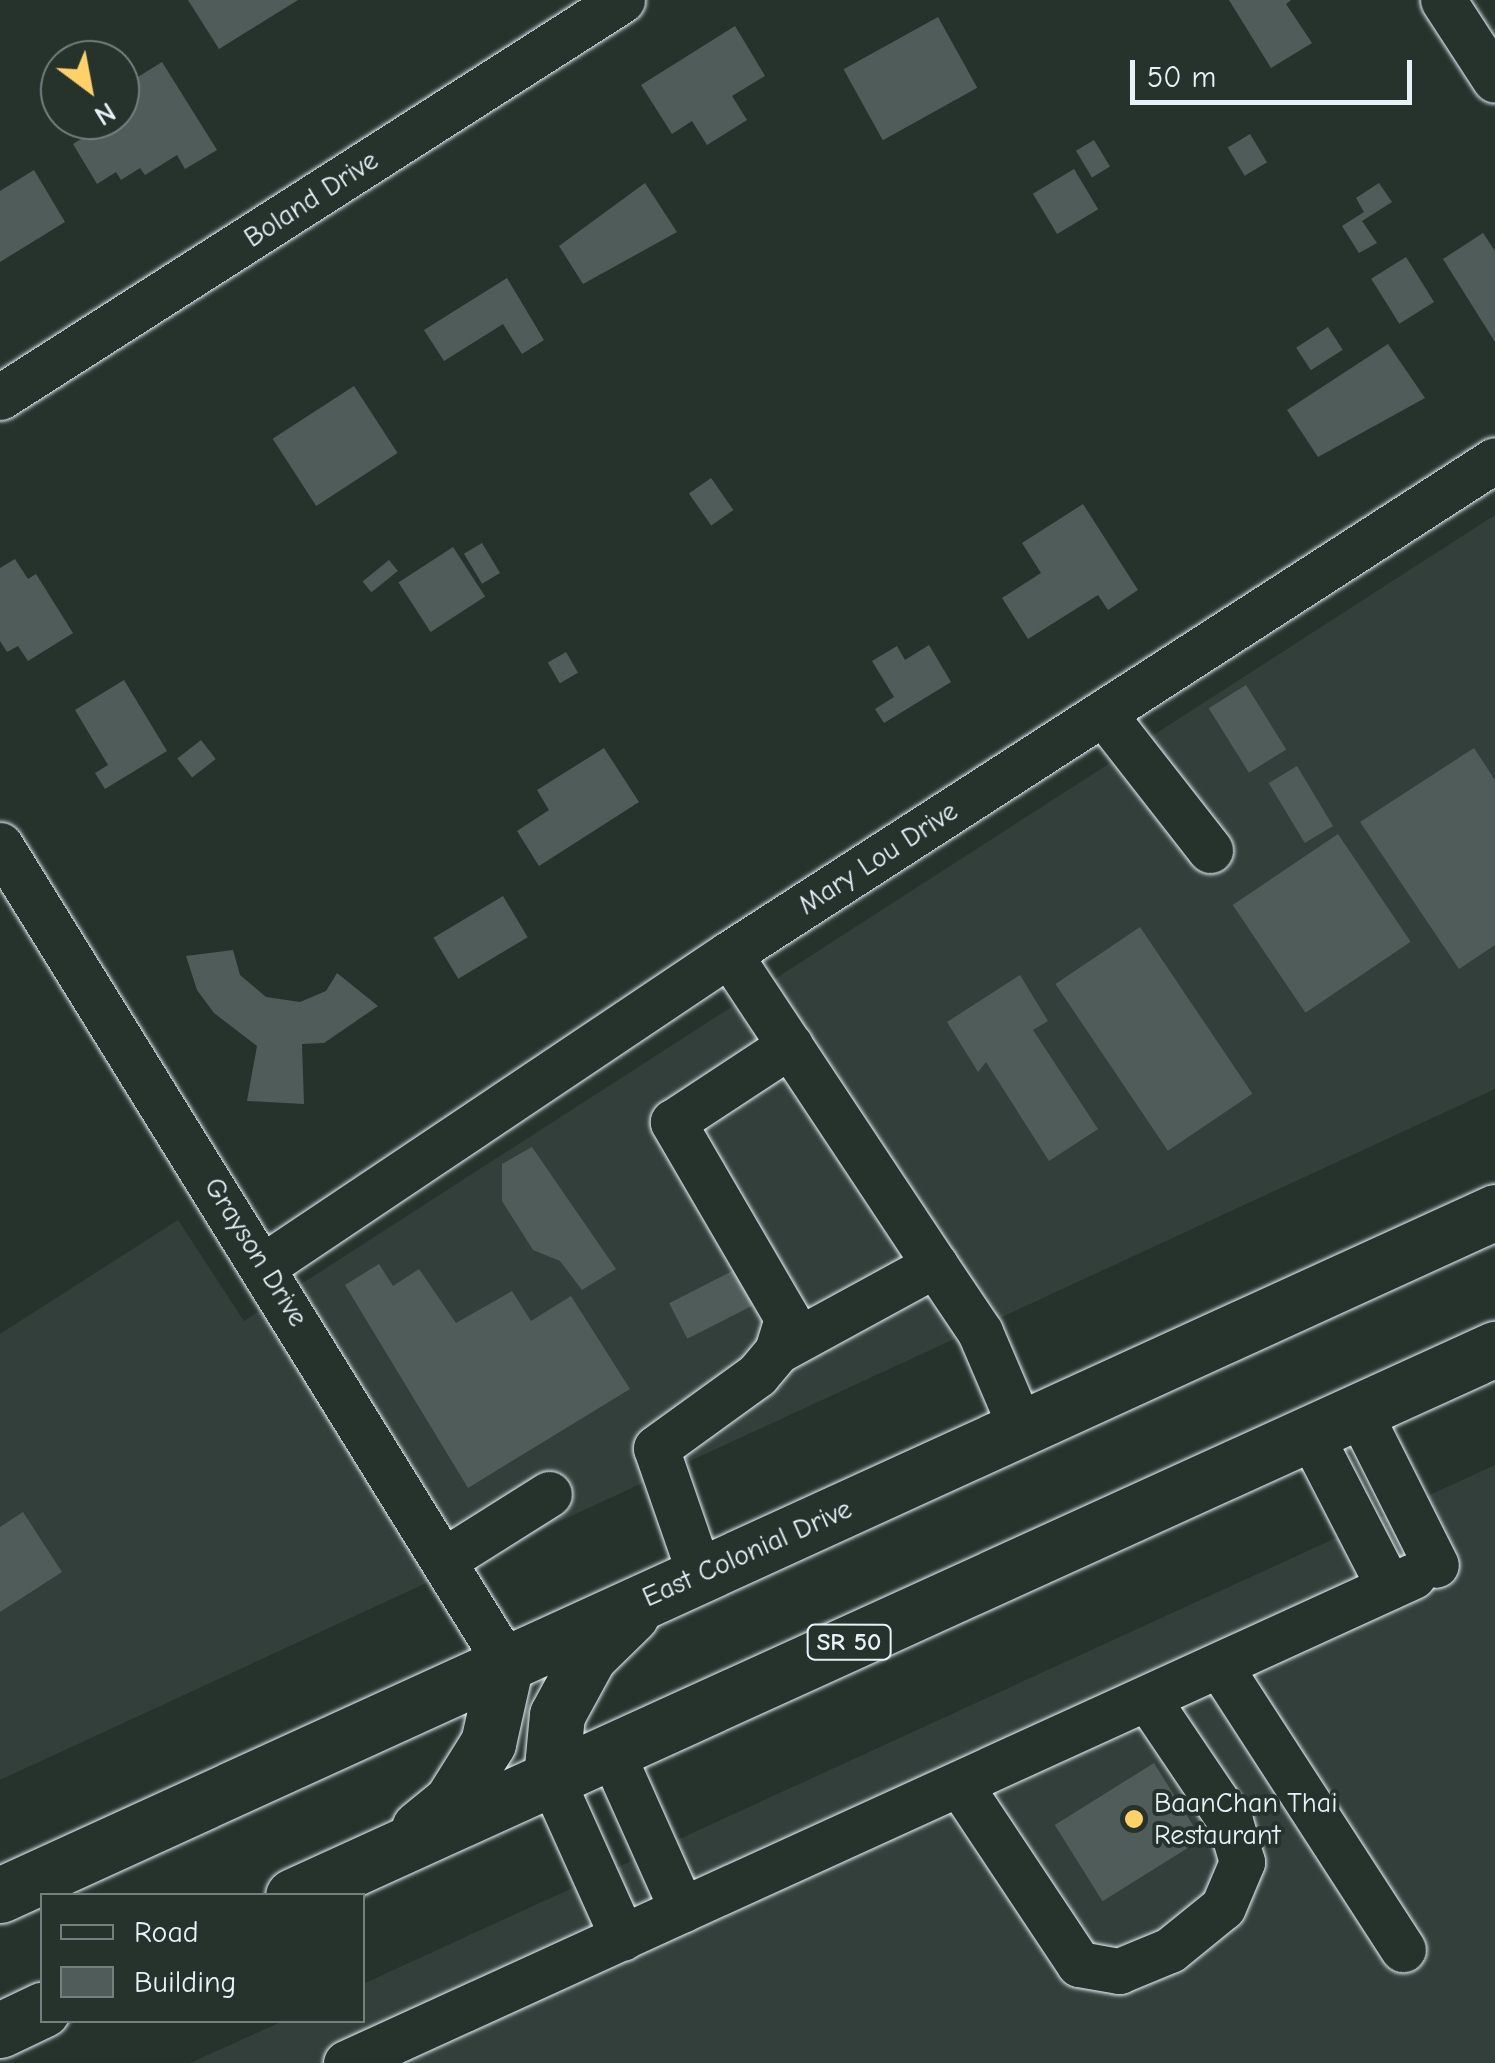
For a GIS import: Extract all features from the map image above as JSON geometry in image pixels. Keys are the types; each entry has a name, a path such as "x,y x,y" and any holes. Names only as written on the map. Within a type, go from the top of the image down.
{"highway":[{"name":"East Colonial Drive","path":"0,1895 1495,1212"},
{"name":"SR 50","path":"300,1893 1495,1349"},
{"path":"551,1778 556,1715 589,1656 647,1599"},
{"path":"389,1852 451,1802 488,1743 506,1663"},
{"path":"0,2030 40,2011"}],"street":[{"name":"Boland Drive","path":"0,397 622,0"},
{"path":"1442,0 1495,80"},
{"name":"Mary Lou Drive","path":"266,1265 729,954 1495,460"},
{"path":"1104,713 1210,850"},
{"name":"Grayson Drive","path":"0,845 266,1265 506,1663"},
{"path":"729,954 980,1332 1021,1428"},
{"path":"778,1351 787,1318 673,1122 790,1045"},
{"path":"700,1574 656,1448 757,1375 778,1351 936,1265"},
{"path":"1359,1412 1413,1576"},
{"path":"1310,1434 1413,1576"},
{"path":"444,1560 549,1494"},
{"path":"360,2060 682,1910 1149,1701 1413,1576"},
{"path":"1220,1668 1402,1949"},
{"path":"960,1785 1079,1964 1119,1971 1170,1950 1223,1907 1242,1862 1230,1821 1149,1701"},
{"path":"610,1750 682,1910"},
{"path":"551,1778 623,1938"}],"shaded area":[{"path":"1495,515 1495,1089 0,1780 0,1334 178,1220 244,1321"},
{"path":"1495,1465 1495,2063 190,2063 279,2023 365,2023 365,1983"}],"building":[{"path":"188,0 298,0 219,49"},
{"path":"1229,0 1291,0 1286,4 1312,43 1271,68"},
{"path":"938,17 977,88 883,140 844,69"},
{"path":"735,26 765,76 732,96 747,120 707,145 692,121 672,134 641,85"},
{"path":"162,62 217,150 185,169 177,155 145,175 140,168 121,180 116,172 97,184 73,144 79,140 140,140 140,76"},
{"path":"1250,134 1267,162 1245,176 1228,147"},
{"path":"1094,140 1110,167 1092,177 1076,151"},
{"path":"1074,169 1098,209 1057,234 1033,194"},
{"path":"34,170 65,222 0,262 0,191"},
{"path":"645,183 677,232 583,284 559,246"},
{"path":"1379,183 1392,202 1362,221 1377,243 1359,253 1342,226 1364,212 1356,198"},
{"path":"1483,233 1495,251 1495,342 1443,259"},
{"path":"1406,257 1434,302 1399,324 1371,279"},
{"path":"507,278 544,340 522,354 503,324 444,361 424,330"},
{"path":"1328,327 1343,350 1311,370 1296,348"},
{"path":"1388,344 1425,398 1318,457 1287,410"},
{"path":"354,386 398,453 316,506 273,439"},
{"path":"711,478 733,510 711,525 689,493"},
{"path":"1083,504 1138,590 1108,610 1098,595 1028,639 1002,598 1041,573 1022,543"},
{"path":"482,543 500,573 482,584 464,554"},
{"path":"453,547 485,596 431,632 398,582"},
{"path":"15,559 28,579 36,574 73,633 28,661 18,646 7,652 0,641 0,568"},
{"path":"389,560 398,571 371,592 363,581"},
{"path":"929,645 951,682 884,723 875,709 894,697 872,661 897,646 905,660"},
{"path":"566,652 578,673 560,683 548,662"},
{"path":"124,680 167,751 105,789 95,773 108,765 75,710"},
{"path":"1246,685 1286,749 1249,773 1209,708"},
{"path":"201,740 216,759 192,777 177,758"},
{"path":"604,748 639,802 539,866 517,831 549,810 537,790"},
{"path":"1474,748 1495,780 1495,945 1459,969 1360,822"},
{"path":"1297,766 1333,826 1305,843 1269,783"},
{"path":"1338,834 1411,942 1305,1013 1233,905"},
{"path":"503,896 528,937 458,979 434,938"},
{"path":"1140,927 1252,1094 1168,1151 1055,984"},
{"path":"233,950 240,975 266,997 300,1002 326,991 337,973 378,1006 324,1043 302,1044 304,1104 247,1101 257,1046 214,1013 197,990 186,956"},
{"path":"1020,975 1048,1021 1033,1030 1098,1129 1049,1161 986,1062 978,1072 947,1022"},
{"path":"532,1147 616,1269 582,1290 560,1261 533,1250 502,1201 502,1164"},
{"path":"379,1264 393,1286 419,1269 456,1323 512,1291 531,1321 571,1296 630,1389 468,1488 345,1285"},
{"path":"744,1265 762,1301 687,1339 669,1303"},
{"path":"23,1512 62,1572 0,1612 0,1527"},
{"path":"1154,1763 1202,1839 1102,1901 1055,1825"}],"place":[{"name":"BaanChan Thai Restaurant","path":"1134,1819"}]}
